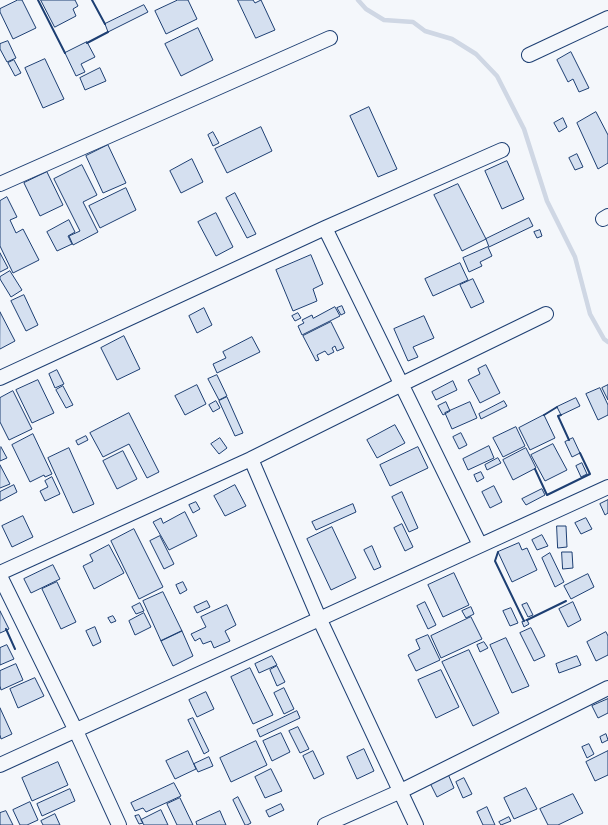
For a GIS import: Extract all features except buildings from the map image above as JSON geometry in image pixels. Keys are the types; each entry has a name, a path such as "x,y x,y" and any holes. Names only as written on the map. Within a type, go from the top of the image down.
{"street":[{"path":"529,55 608,18"},
{"path":"0,184 330,38"},
{"path":"0,378 325,228 502,150"},
{"path":"325,228 480,545"},
{"path":"0,573 252,459 546,314"},
{"path":"252,459 319,618 416,825"},
{"path":"0,766 319,618 608,487"},
{"path":"0,576 76,731 118,825"},
{"path":"324,825 401,791 608,688"}],"waterway":[{"path":"358,0 366,9 384,20 413,22 425,31 452,39 476,54 497,76 524,129 547,201 575,257 590,314 604,339 608,342"}],"wall":[{"path":"38,0 65,53"},
{"path":"92,0 105,24"},
{"path":"87,43 108,32"},
{"path":"544,415 557,407"},
{"path":"561,415 558,416 569,440"},
{"path":"535,469 547,495 590,474 580,453"},
{"path":"498,552 495,561 524,621"},
{"path":"527,620 566,601"},
{"path":"6,629 15,649"}]}
